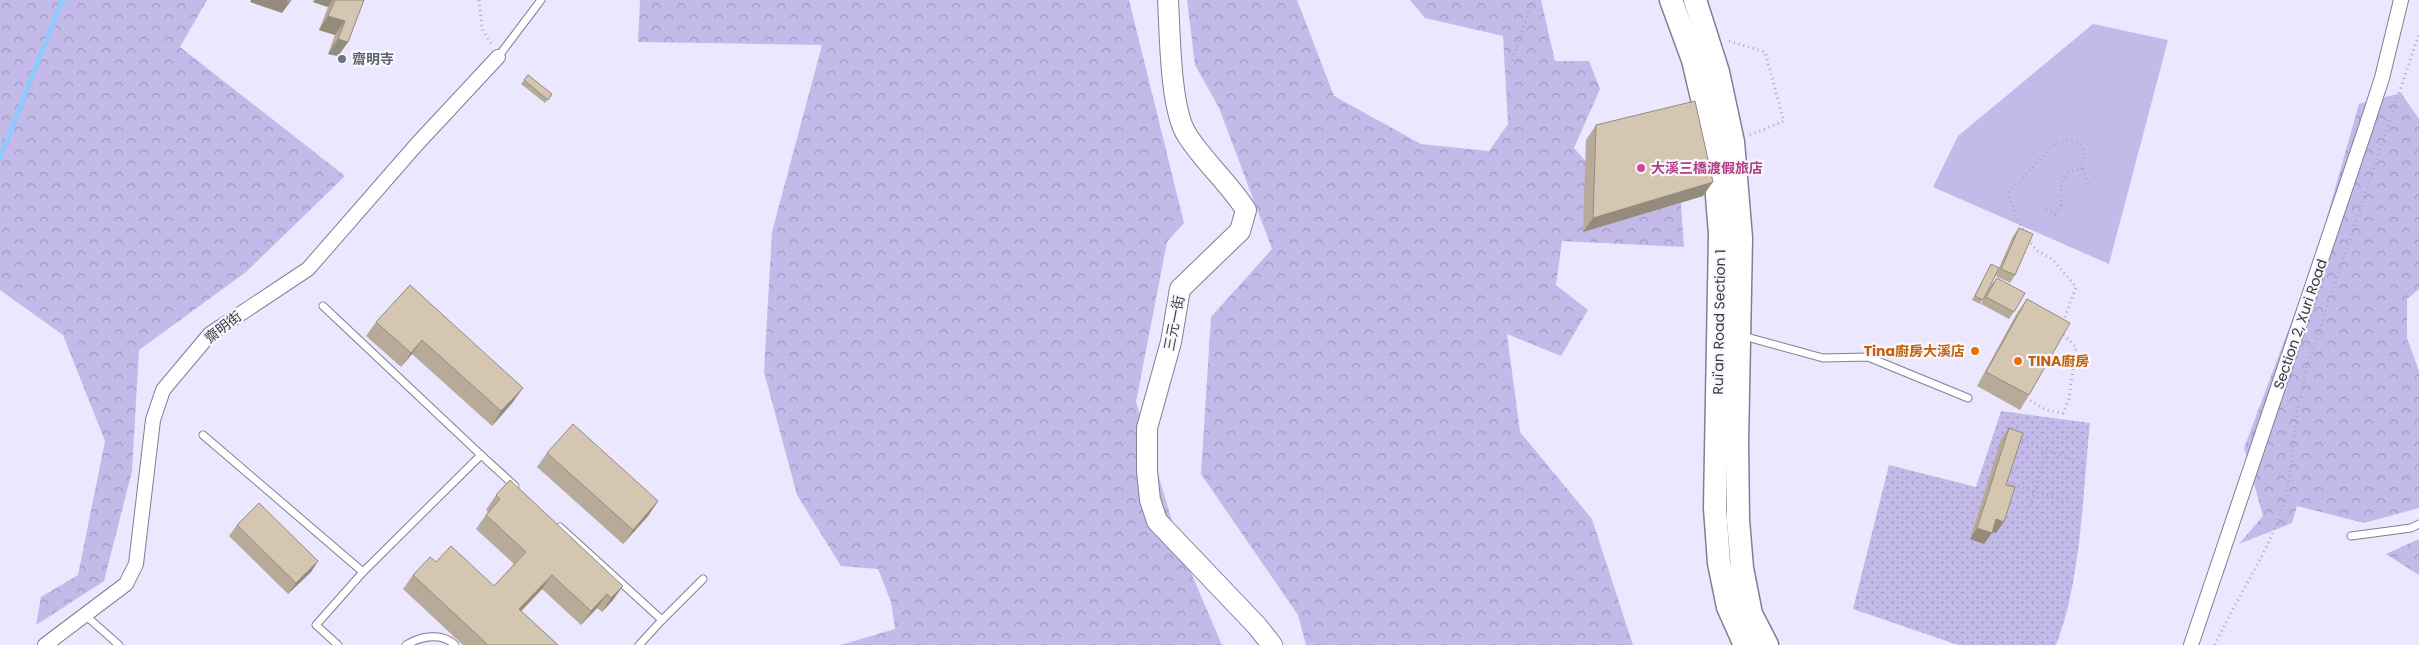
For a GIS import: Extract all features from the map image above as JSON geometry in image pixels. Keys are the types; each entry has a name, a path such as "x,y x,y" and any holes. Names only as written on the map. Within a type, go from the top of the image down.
{"main road":[{"name":"Rui'an Road Section 1","path":"1671,0 1693,60 1713,145 1730,336 1737,443 1738,520 1742,568 1751,614 1767,645"},
{"name":"Rui'an Road Section 1","path":"1694,0 1718,72 1734,142 1741,238 1730,336 1715,508 1719,563 1728,607 1745,645"}],"street":[{"name":"三元一街","path":"1168,0 1175,98 1186,134 1234,191 1246,210 1240,231 1180,289 1171,342 1147,428 1147,471 1150,500 1157,521 1257,626 1272,645"},
{"name":"Section 2, Xuri Road","path":"2191,645 2366,127 2382,78 2402,0"},
{"name":"齋明街","path":"45,645 126,584 136,564 153,420 163,390 210,334 308,269 417,144 498,57"}],"lane":[{"path":"498,57 541,0"},
{"path":"323,306 524,495"},
{"path":"1730,336 1822,358 1868,357 1968,398"},
{"path":"203,435 363,572"},
{"path":"338,645 316,625 363,572 481,455"},
{"path":"554,521 662,620"},
{"path":"2351,536 2411,528 2419,524"},
{"path":"639,645 703,579"},
{"path":"85,615 119,645"},
{"path":"406,645 430,636 448,638 455,645"}],"path":[{"path":"479,0 482,29 498,57"},
{"path":"1512,60 1533,0"},
{"path":"2215,645 2229,614 2258,565 2278,522 2289,480 2296,420 2308,366 2419,34"},
{"path":"1706,35 1765,52 1784,121 1734,142"},
{"path":"2026,398 2046,410 2063,413 2069,399 2076,347 2059,330 2076,287 2052,259 2036,250 2031,244 2016,216 2008,194 2055,143 2068,140 2080,143 2085,152 2082,169 2089,185"},
{"path":"2045,208 2055,214 2061,206 2061,184 2069,172 2082,169"},
{"path":"2016,438 2077,462"},
{"path":"2030,506 2047,451"},
{"path":"2003,482 2067,501"}],"green space":[{"path":"0,0 207,0 180,47 345,176 246,272 139,350 132,471 104,581 36,625 41,597 78,575 105,441 63,335 0,290"},
{"path":"640,0 1129,0 1184,223 1167,242 1136,402 1180,547 1222,645 841,645 895,629 891,602 878,569 841,566 797,495 764,372 772,232 822,45 638,42"},
{"path":"1187,0 1297,0 1334,96 1421,144 1489,151 1508,124 1503,36 1425,18 1410,0 1541,0 1555,61 1589,61 1600,89 1574,148 1589,165 1677,148 1684,247 1562,241 1556,285 1588,310 1561,356 1507,334 1520,432 1592,519 1633,645 1306,645 1298,615 1201,474 1211,317 1272,249 1219,108 1195,65"},
{"path":"2093,24 2168,40 2109,264 1933,187 1958,136"},
{"path":"2401,93 2419,119 2419,289 2407,299 2407,338 2419,371 2419,508 2364,523 2297,506 2292,523 2239,544 2263,516 2244,448 2315,259 2359,104"},
{"path":"2001,411 2090,423 2076,565 2071,594 2056,645 1958,645 1853,609 1889,465 1976,487"},
{"path":"2419,539 2419,575 2386,554"}],"building":[{"path":"335,0 364,0 348,42 338,39 345,21 328,16"},
{"path":"528,75 552,94 548,100 524,80"},
{"name":"大溪三橋渡假旅店","path":"1695,101 1713,182 1593,218 1596,125"},
{"path":"2019,228 2033,234 2015,275 2001,269"},
{"path":"1991,264 1999,268 1983,300 1975,296"},
{"path":"1997,278 2025,293 2014,312 1986,297"},
{"path":"410,285 523,388 501,411 422,340 411,353 376,322"},
{"name":"TINA廚房","path":"2027,299 2070,323 2029,395 1986,372"},
{"path":"573,424 658,501 633,530 547,453"},
{"path":"2009,428 2023,433 2006,485 2015,487 2004,522 1996,519 1992,533 1977,528"},
{"path":"510,480 623,586 611,598 607,594 591,611 552,575 519,609 558,645 488,645 413,575 430,557 436,562 451,546 494,586 526,552 486,515 500,499 496,495"},
{"path":"259,503 318,561 296,583 237,525"}],"waterway":[{"path":"0,158 61,3 64,0"}],"place":[{"name":"齋明寺","path":"342,59"},
{"name":"大溪三橋渡假旅店","path":"1641,168"},
{"name":"Tina廚房大溪店","path":"1975,351"},
{"name":"TINA廚房","path":"2018,361"}]}
